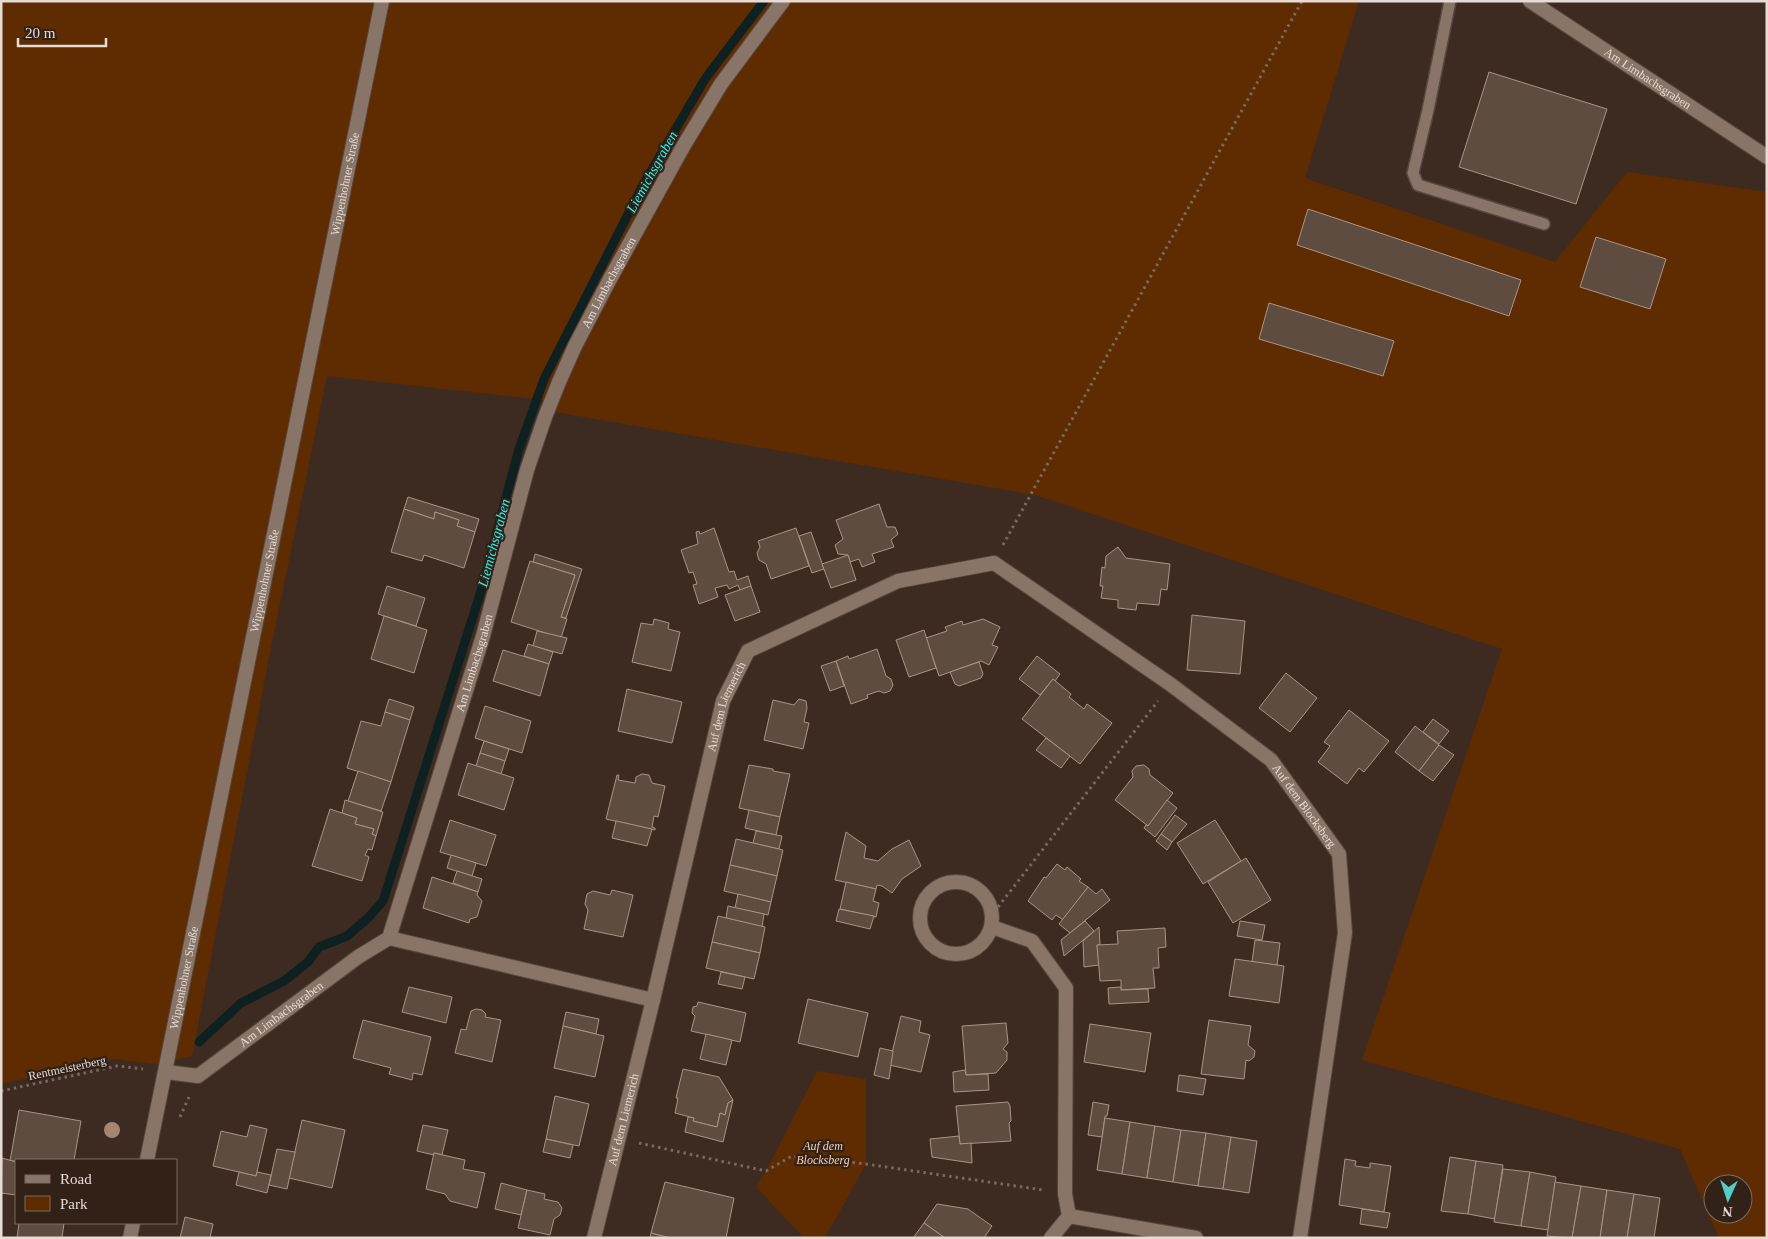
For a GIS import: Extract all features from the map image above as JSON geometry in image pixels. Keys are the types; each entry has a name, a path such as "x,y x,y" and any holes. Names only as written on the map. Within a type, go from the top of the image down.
{"street":[{"name":"Wippenhohner Straße","path":"147,1159 382,1"},
{"name":"Am Limbachsgraben","path":"166,1072 198,1076 358,957 389,938 483,636 544,417 558,382 610,279 684,145 721,84 783,1"},
{"name":"Am Limbachsgraben","path":"1530,1 1767,157"},
{"name":"Auf dem Blocksberg","path":"994,563 1170,684 1271,760 1339,854 1345,933 1300,1238"},
{"name":"Auf dem Liemerich","path":"594,1238 653,1000 723,701 748,652 898,581 994,563"},
{"path":"992,920 986,939 977,948 966,954 953,955 941,952 930,945 923,934 919,922 920,909 925,898 934,889 945,883 958,881 970,884 981,892 988,902 992,920 1032,941 1066,988 1065,1194 1069,1216 1051,1238"},
{"path":"389,938 653,1000"},
{"path":"1069,1216 1196,1238"},
{"path":"130,1238 133,1224"}],"lane":[{"path":"1450,1 1413,173 1418,184 1544,224"}],"path":[{"path":"994,563 1302,1"},
{"path":"992,920 1170,684"},
{"name":"Rentmeisterberg","path":"1,1091 117,1066 166,1072"},
{"path":"618,1138 766,1171 792,1156 866,1164 1065,1194"}],"green space":[{"path":"1,1 1359,1 1305,178 1555,262 1627,172 1767,192 1767,1238 1719,1238 1713,1224 1753,1224 1753,1174 1703,1174 1703,1201 1680,1149 1362,1060 1502,649 1035,495 555,412 543,400 327,376 272,643 192,1056 155,1064 113,1059 1,1084"},
{"name":"Auf dem Blocksberg","path":"817,1071 866,1079 866,1164 825,1238 804,1238 756,1187"}],"building":[{"path":"1489,72 1607,109 1576,204 1459,167"},
{"path":"1308,209 1521,280 1509,316 1297,245"},
{"path":"1596,237 1666,259 1650,309 1580,287"},
{"path":"1269,303 1394,341 1383,376 1259,339"},
{"path":"408,497 479,519 475,532 457,526 459,520 435,512 434,519 404,509"},
{"path":"879,504 887,527 895,527 898,534 891,540 894,547 872,554 875,562 862,567 859,559 850,562 848,555 838,554 835,545 843,539 836,520"},
{"path":"404,509 434,519 435,512 459,520 457,526 475,532 464,568 424,555 422,561 391,552"},
{"path":"714,528 729,572 734,571 737,580 748,576 751,586 740,590 738,585 729,589 727,585 715,588 718,597 699,604 693,585 697,584 693,572 689,573 681,550 698,544 696,532 699,531 700,534"},
{"path":"796,528 809,566 771,579 766,564 759,560 757,553 760,547 758,541"},
{"path":"811,532 824,569 812,573 799,536"},
{"path":"1118,547 1126,558 1170,564 1167,590 1161,589 1159,605 1137,603 1136,610 1118,608 1118,600 1101,598 1103,586 1100,586 1102,567 1105,568 1106,556"},
{"path":"535,554 582,569 566,618 561,617 575,575 533,562"},
{"path":"848,555 856,580 831,588 822,564"},
{"path":"530,561 575,575 561,617 567,619 561,638 511,622"},
{"path":"387,586 425,598 416,626 378,614"},
{"path":"751,586 760,612 735,621 725,595"},
{"path":"1192,615 1245,621 1240,674 1187,670"},
{"path":"384,616 427,630 414,673 371,659"},
{"path":"654,619 669,623 668,629 680,632 671,671 632,662 641,623 653,625"},
{"path":"983,619 1000,627 992,645 998,647 989,665 981,661 939,676 926,638 947,631 945,627 962,621 963,625"},
{"path":"924,630 936,668 909,677 896,640"},
{"path":"537,631 567,638 562,654 533,646"},
{"path":"528,644 553,652 549,664 524,656"},
{"path":"877,649 886,676 891,679 893,685 890,691 884,693 879,691 867,695 868,698 851,704 836,661 848,656 849,659"},
{"path":"503,650 549,664 540,696 493,681"},
{"path":"1037,656 1060,674 1055,681 1053,679 1040,695 1019,679"},
{"path":"836,661 844,686 830,691 821,666"},
{"path":"979,662 983,674 981,678 959,686 955,684 950,672"},
{"path":"1286,673 1317,698 1290,732 1259,708"},
{"path":"1053,679 1071,694 1069,697 1084,709 1087,704 1112,723 1080,764 1022,719"},
{"path":"627,689 682,702 672,743 618,731"},
{"path":"389,699 414,707 410,720 385,712"},
{"path":"799,699 806,701 807,708 804,722 809,723 803,749 764,740 773,700 794,705"},
{"path":"485,706 531,721 522,753 475,738"},
{"path":"1349,710 1389,741 1364,772 1359,768 1347,784 1318,762 1330,746 1324,742"},
{"path":"385,712 410,720 391,782 347,768 361,721 381,726"},
{"path":"1433,719 1449,731 1439,744 1423,732"},
{"path":"1415,726 1439,745 1419,771 1395,752"},
{"path":"1046,738 1070,756 1061,768 1036,750"},
{"path":"484,741 509,749 505,761 480,753"},
{"path":"1439,745 1454,755 1433,781 1419,771"},
{"path":"480,753 505,761 501,774 476,766"},
{"path":"468,763 514,778 504,810 458,795"},
{"path":"749,765 790,774 780,817 739,808"},
{"path":"1144,765 1149,769 1150,775 1173,793 1148,826 1115,800 1133,777 1132,771 1136,766"},
{"path":"358,771 391,782 381,811 348,801"},
{"path":"642,774 649,775 652,783 665,786 658,817 654,816 652,827 655,830 606,819 617,775 619,775 618,780 635,783 636,777"},
{"path":"345,800 383,812 376,836 372,834 374,829 355,824 357,818 342,813"},
{"path":"1167,800 1177,808 1155,837 1144,828 1146,825 1148,826"},
{"path":"330,809 357,818 355,824 374,829 372,834 376,836 372,850 368,849 365,855 369,857 362,881 312,866"},
{"path":"749,810 780,817 776,835 745,828"},
{"path":"1175,815 1187,824 1172,842 1161,834"},
{"path":"450,820 496,835 486,866 440,852"},
{"path":"1215,820 1241,861 1203,884 1177,843"},
{"path":"616,821 652,829 647,846 612,838"},
{"path":"756,831 782,836 779,849 753,843"},
{"path":"846,832 866,846 864,858 878,861 892,849 909,840 921,866 902,879 892,893 882,886 877,885 876,889 835,880"},
{"path":"1161,834 1172,842 1167,850 1156,841"},
{"path":"736,839 783,850 777,876 730,865"},
{"path":"451,855 476,863 472,876 447,868"},
{"path":"1246,858 1271,900 1233,923 1208,882"},
{"path":"1057,864 1065,870 1067,867 1081,879 1079,881 1088,887 1063,920 1056,915 1052,920 1028,901 1044,877 1046,878"},
{"path":"730,865 777,876 771,902 724,891"},
{"path":"457,871 482,879 478,892 453,883"},
{"path":"432,877 478,892 477,895 482,901 477,917 470,919 469,923 423,908"},
{"path":"846,882 876,889 873,901 879,903 876,917 840,909"},
{"path":"1088,887 1096,894 1102,889 1110,900 1070,933 1059,924"},
{"path":"612,890 633,895 623,937 584,929 588,910 585,904 587,894 593,891 610,895"},
{"path":"738,894 771,902 768,915 735,908"},
{"path":"728,906 764,914 762,927 726,918"},
{"path":"839,909 874,916 870,929 836,921"},
{"path":"718,916 765,927 760,953 712,942"},
{"path":"1085,921 1094,931 1064,956 1061,940"},
{"path":"1240,921 1265,925 1262,940 1237,936"},
{"path":"1099,927 1100,945 1097,945 1099,965 1084,967 1083,941"},
{"path":"1165,928 1166,947 1158,948 1159,968 1153,968 1155,988 1121,990 1121,980 1100,981 1097,945 1118,944 1117,931"},
{"path":"1255,940 1280,943 1277,965 1252,962"},
{"path":"712,942 760,953 754,979 706,968"},
{"path":"1235,959 1284,966 1279,1003 1229,996"},
{"path":"721,972 745,977 742,989 718,984"},
{"path":"409,987 452,997 446,1023 402,1012"},
{"path":"1121,987 1121,990 1148,989 1149,1002 1109,1004 1108,988"},
{"path":"808,999 868,1013 858,1057 798,1043"},
{"path":"698,1002 746,1013 740,1042 691,1031 695,1016 692,1013 693,1007 697,1006"},
{"path":"476,1009 482,1010 486,1014 485,1017 501,1020 492,1062 455,1053 461,1029 466,1030 471,1011"},
{"path":"566,1012 599,1019 596,1034 563,1026"},
{"path":"901,1016 921,1021 919,1032 930,1035 921,1072 889,1065"},
{"path":"363,1020 431,1037 422,1075 413,1073 412,1080 389,1074 391,1068 353,1058"},
{"path":"1209,1020 1251,1026 1248,1045 1255,1051 1254,1057 1249,1061 1246,1060 1244,1079 1201,1074"},
{"path":"1006,1023 1008,1043 1003,1049 1007,1052 1007,1060 996,1073 966,1075 962,1026"},
{"path":"1090,1024 1151,1033 1145,1072 1084,1062"},
{"path":"563,1026 604,1036 595,1077 554,1068"},
{"path":"706,1034 732,1040 726,1065 700,1059"},
{"path":"880,1048 893,1051 889,1079 874,1075"},
{"path":"683,1069 719,1077 733,1100 728,1103 725,1115 720,1113 717,1127 693,1121 694,1118 675,1113 678,1098 676,1098"},
{"path":"965,1070 966,1075 988,1074 989,1090 954,1092 953,1072"},
{"path":"1179,1075 1206,1079 1203,1095 1177,1091"},
{"path":"555,1096 589,1104 579,1146 546,1139"},
{"path":"733,1100 723,1142 685,1132 688,1117 694,1118 693,1121 717,1127 720,1113 725,1115 728,1103"},
{"path":"1008,1102 1010,1106 1011,1141 960,1144 956,1106"},
{"path":"1093,1102 1109,1105 1107,1116 1105,1116 1102,1137 1088,1135"},
{"path":"19,1110 81,1121 74,1159 15,1159 15,1161 10,1161"},
{"path":"1105,1118 1130,1122 1122,1174 1097,1170"},
{"path":"302,1120 345,1130 332,1188 289,1178"},
{"path":"1130,1122 1155,1126 1147,1178 1122,1174"},
{"path":"250,1125 267,1129 256,1176 213,1166 221,1131 247,1137"},
{"path":"423,1125 448,1130 442,1155 417,1151"},
{"path":"1155,1126 1181,1130 1173,1182 1147,1178"},
{"path":"1181,1130 1206,1133 1198,1186 1173,1182"},
{"path":"1206,1133 1231,1137 1223,1189 1198,1186"},
{"path":"959,1136 960,1144 971,1143 972,1163 932,1157 930,1139"},
{"path":"1231,1137 1257,1141 1249,1193 1223,1189"},
{"path":"546,1139 573,1145 570,1158 543,1152"},
{"path":"277,1149 295,1152 287,1189 269,1185"},
{"path":"434,1153 465,1160 463,1169 485,1173 477,1208 450,1201 445,1194 426,1189"},
{"path":"1450,1157 1476,1161 1468,1214 1441,1211"},
{"path":"2,1158 15,1162 15,1195 1,1193"},
{"path":"1345,1159 1356,1161 1355,1166 1370,1168 1370,1163 1391,1166 1384,1212 1339,1205"},
{"path":"1476,1161 1503,1165 1495,1219 1468,1214"},
{"path":"1503,1169 1530,1172 1521,1226 1494,1222"},
{"path":"239,1172 256,1176 257,1172 271,1175 267,1193 236,1185"},
{"path":"1530,1172 1556,1177 1548,1230 1521,1226"},
{"path":"665,1182 734,1198 726,1238 670,1238 651,1233"},
{"path":"1555,1182 1581,1186 1572,1238 1547,1236"},
{"path":"501,1183 527,1190 521,1215 495,1209"},
{"path":"1581,1186 1607,1190 1600,1238 1572,1238"},
{"path":"527,1190 545,1194 544,1199 558,1202 562,1208 560,1215 554,1219 550,1235 518,1228"},
{"path":"1607,1190 1634,1194 1627,1238 1600,1238"},
{"path":"1634,1194 1660,1198 1654,1238 1627,1238"},
{"path":"937,1204 968,1209 992,1226 984,1238 945,1238 924,1223"},
{"path":"1362,1209 1390,1213 1387,1228 1360,1224"},
{"path":"185,1217 213,1224 210,1238 180,1238"},
{"path":"924,1223 945,1238 913,1238"},
{"path":"19,1224 64,1224 62,1238 17,1238"},
{"path":"651,1233 670,1238 650,1238"}],"waterway":[{"name":"Liemichsgraben","path":"199,1042 241,1003 284,981 308,962 319,947 347,936 368,918 383,901 481,591 519,449 544,379 643,185 705,79 764,1"}]}
